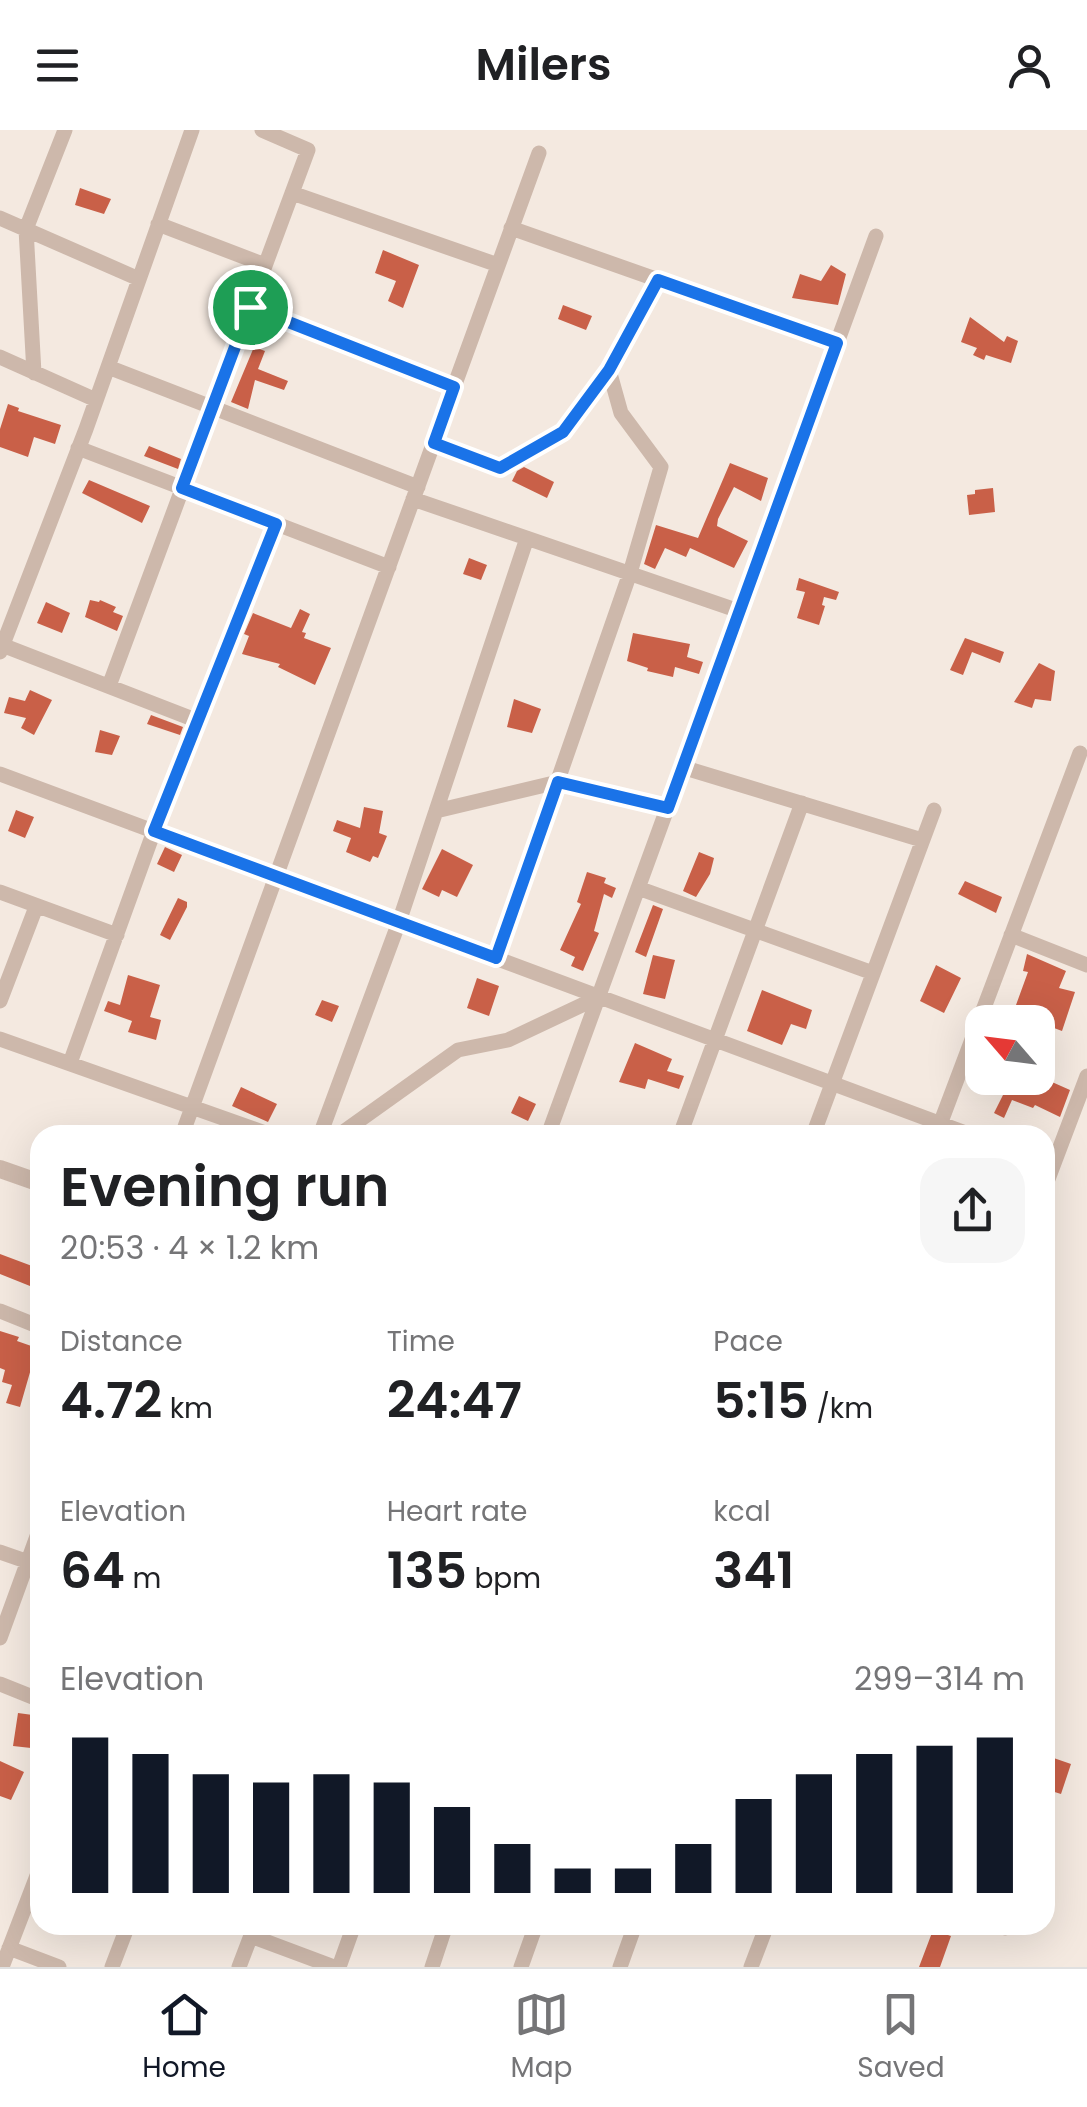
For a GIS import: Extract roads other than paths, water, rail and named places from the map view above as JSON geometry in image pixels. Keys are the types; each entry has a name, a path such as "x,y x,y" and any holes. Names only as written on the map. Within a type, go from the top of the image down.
{"street":[{"path":"34,373 26,230 65,130"},
{"path":"192,130 96,400 1,649 198,720"},
{"path":"109,686 308,150 262,130"},
{"path":"186,1125 538,153"},
{"path":"292,193 498,265"},
{"path":"0,218 139,279"},
{"path":"158,224 265,265"},
{"path":"511,228 837,343"},
{"path":"552,1125 876,236"},
{"path":"434,443 500,468 563,432 609,370 658,280"},
{"path":"250,307 454,387"},
{"path":"0,357 96,400"},
{"path":"108,367 526,538 740,611"},
{"path":"496,958 630,574 660,467 622,414 609,370"},
{"path":"78,448 389,566"},
{"path":"70,1063 154,831 276,524"},
{"path":"324,1125 399,922 526,538"},
{"path":"940,1125 1080,753"},
{"path":"682,767 922,840"},
{"path":"0,774 714,1039 929,1125"},
{"path":"436,810 558,782 668,808"},
{"path":"684,1125 802,803"},
{"path":"817,1125 934,810"},
{"path":"638,888 874,973"},
{"path":"0,892 117,934"},
{"path":"0,1000 36,906"},
{"path":"1011,936 1087,965"},
{"path":"354,1125 458,1050 508,1040 599,996"},
{"path":"0,1039 244,1125"},
{"path":"1055,1150 1087,1076"},
{"path":"0,1169 30,1180"},
{"path":"0,1312 30,1322"},
{"path":"0,1552 30,1563"},
{"path":"0,1636 30,1572"},
{"path":"0,1684 30,1696"},
{"path":"2,1967 30,1894"},
{"path":"112,1967 124,1935"},
{"path":"239,1967 250,1935"},
{"path":"263,1935 337,1967 350,1935"},
{"path":"432,1967 443,1935"},
{"path":"521,1967 532,1935"},
{"path":"620,1967 631,1935"},
{"path":"751,1967 762,1935"},
{"path":"9,1948 59,1967"}]}
